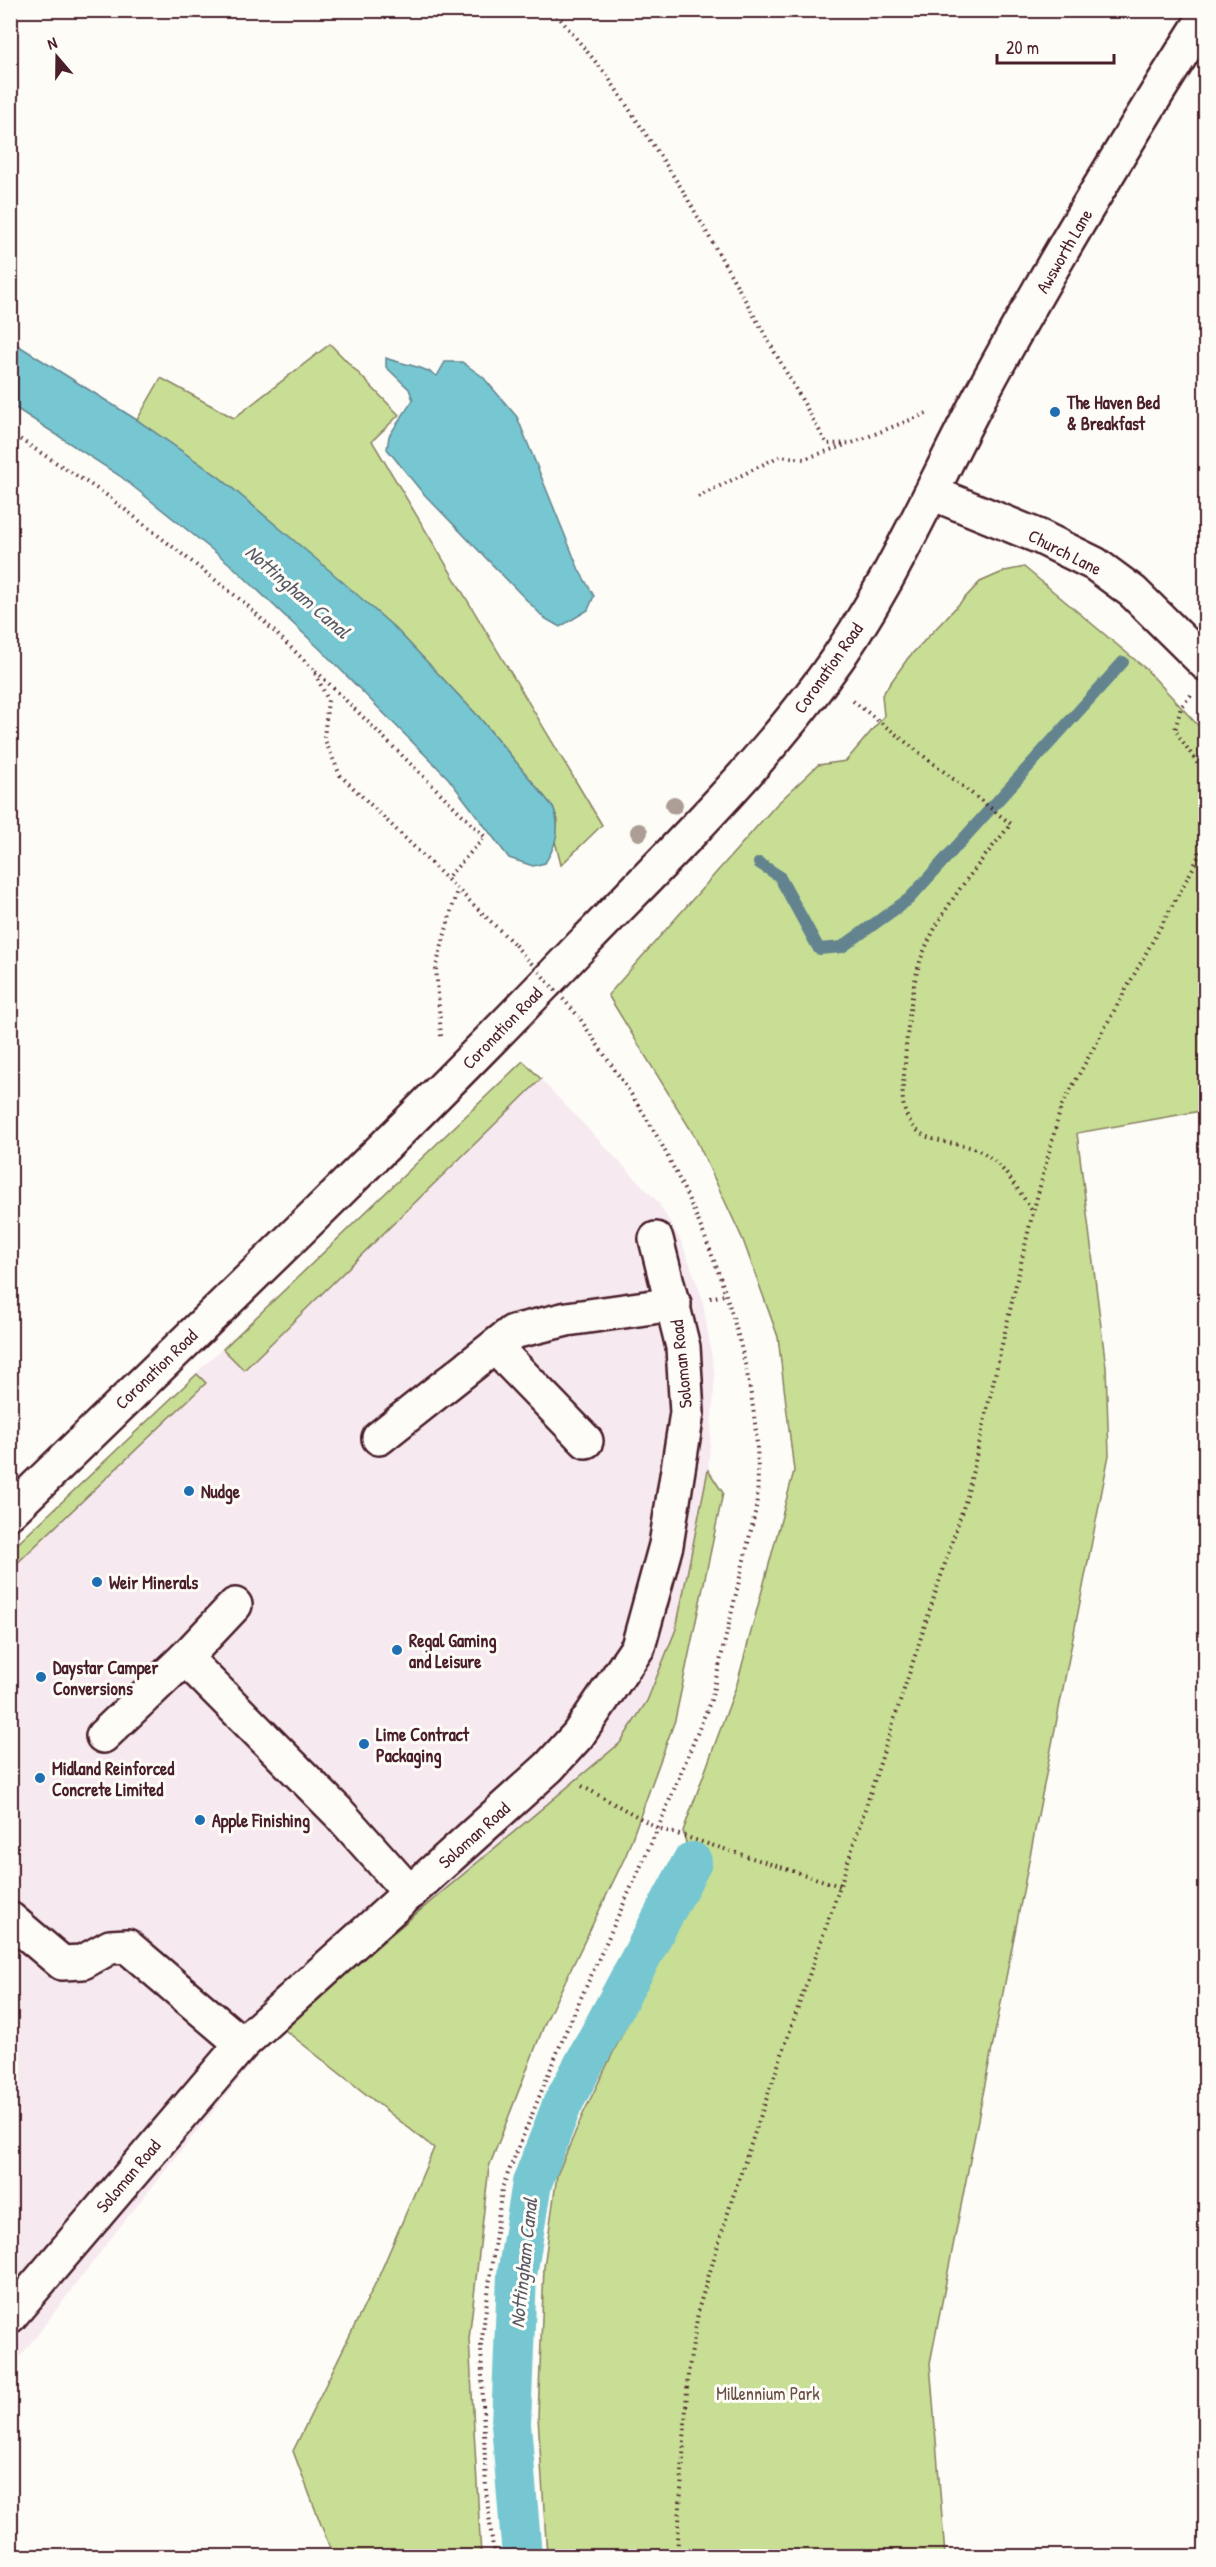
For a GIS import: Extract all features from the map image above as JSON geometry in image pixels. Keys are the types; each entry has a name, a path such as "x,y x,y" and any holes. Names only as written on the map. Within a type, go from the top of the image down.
{"street":[{"name":"Awsworth Lane","path":"932,493 972,414 1132,133 1206,15"},
{"name":"Coronation Road","path":"10,1512 478,1053 761,758 824,678 867,612 932,493"},
{"name":"Church Lane","path":"932,493 1040,537 1095,564 1133,592 1199,678"},
{"name":"Soloman Road","path":"10,2316 242,2044 549,1767 578,1735 638,1647 666,1545 687,1413 683,1347 656,1239"},
{"path":"379,1438 513,1332 567,1319 674,1304"},
{"path":"495,1347 586,1441"},
{"path":"103,1736 185,1658 235,1605"},
{"path":"185,1658 338,1812 411,1893"},
{"path":"10,1919 62,1963 83,1962 110,1947 127,1946 242,2044"}],"path":[{"path":"553,10 608,77 682,189 826,444 852,443"},
{"path":"698,498 780,456 804,459 852,443 939,408 972,414"},
{"path":"10,433 115,501 246,604 484,837 446,879"},
{"path":"313,669 328,700 324,738 340,775 514,945 579,1017 667,1154 699,1224 742,1347 757,1426 760,1477 756,1509 735,1606 711,1700 658,1828 566,2031 502,2188 481,2346 486,2491 494,2556"},
{"path":"824,678 979,802 1011,824 962,884 935,928 921,959 906,1041 902,1108 914,1128 942,1143 977,1149 1002,1169 1034,1213"},
{"path":"1199,678 1181,707 1175,730 1206,776"},
{"path":"677,2556 688,2374 699,2307 735,2190 840,1886 967,1496 1061,1107 1193,868 1206,839"},
{"path":"441,1038 436,967 457,890"},
{"path":"549,1767 658,1828 840,1886"}],"shaded area":[{"path":"523,1061 658,1202 682,1243 702,1297 715,1377 708,1470 676,1629 647,1701 620,1743 281,2027 115,2233 11,2369 11,1550"}],"green space":[{"path":"330,344 399,415 372,441 602,825 561,865 555,841 558,820 553,807 479,717 395,628 219,477 137,420 161,378 234,418"},
{"name":"Millennium Park","path":"1024,567 1146,669 1205,733 1206,1110 1077,1133 1106,1367 1109,1455 930,2363 945,2556 547,2556 538,2417 544,2267 557,2175 583,2114 696,1883 683,1831 737,1684 794,1471 778,1337 743,1240 694,1135 608,995 776,805 818,765 846,761 884,716 882,695 908,658 980,582 1005,571"},
{"path":"523,1061 541,1079 244,1370 223,1349"},
{"path":"197,1374 206,1383 11,1569 11,1550"},
{"path":"708,1470 723,1493 675,1720 626,1855 545,2023 489,2167 469,2339 481,2556 333,2556 293,2451 378,2278 434,2148 281,2027 620,1743 647,1701 676,1629"}],"water":[{"path":"11,341 137,420 219,477 395,628 479,717 553,807 557,821 557,835 545,863 533,866 509,858 448,778 320,649 231,565 120,476 11,405"},
{"path":"386,358 437,376 445,362 462,362 483,377 517,417 579,570 594,596 588,610 560,627 544,618 422,492 387,449 389,436 413,400 409,389 386,367"}],"waterway":[{"path":"759,863 779,876 819,949 842,947 909,899 1123,662"},
{"name":"Nottingham Canal","path":"522,2556 511,2424 517,2275 532,2183 562,2105 692,1862"}],"place":[{"name":"The Haven Bed & Breakfast","path":"1055,412"},
{"name":"Nudge","path":"189,1491"},
{"name":"Weir Minerals","path":"97,1582"},
{"name":"Regal Gaming and Leisure","path":"397,1650"},
{"name":"Daystar Camper Conversions","path":"41,1677"},
{"name":"Lime Contract Packaging","path":"364,1744"},
{"name":"Midland Reinforced Concrete Limited","path":"40,1778"},
{"name":"Apple Finishing","path":"200,1820"}]}
